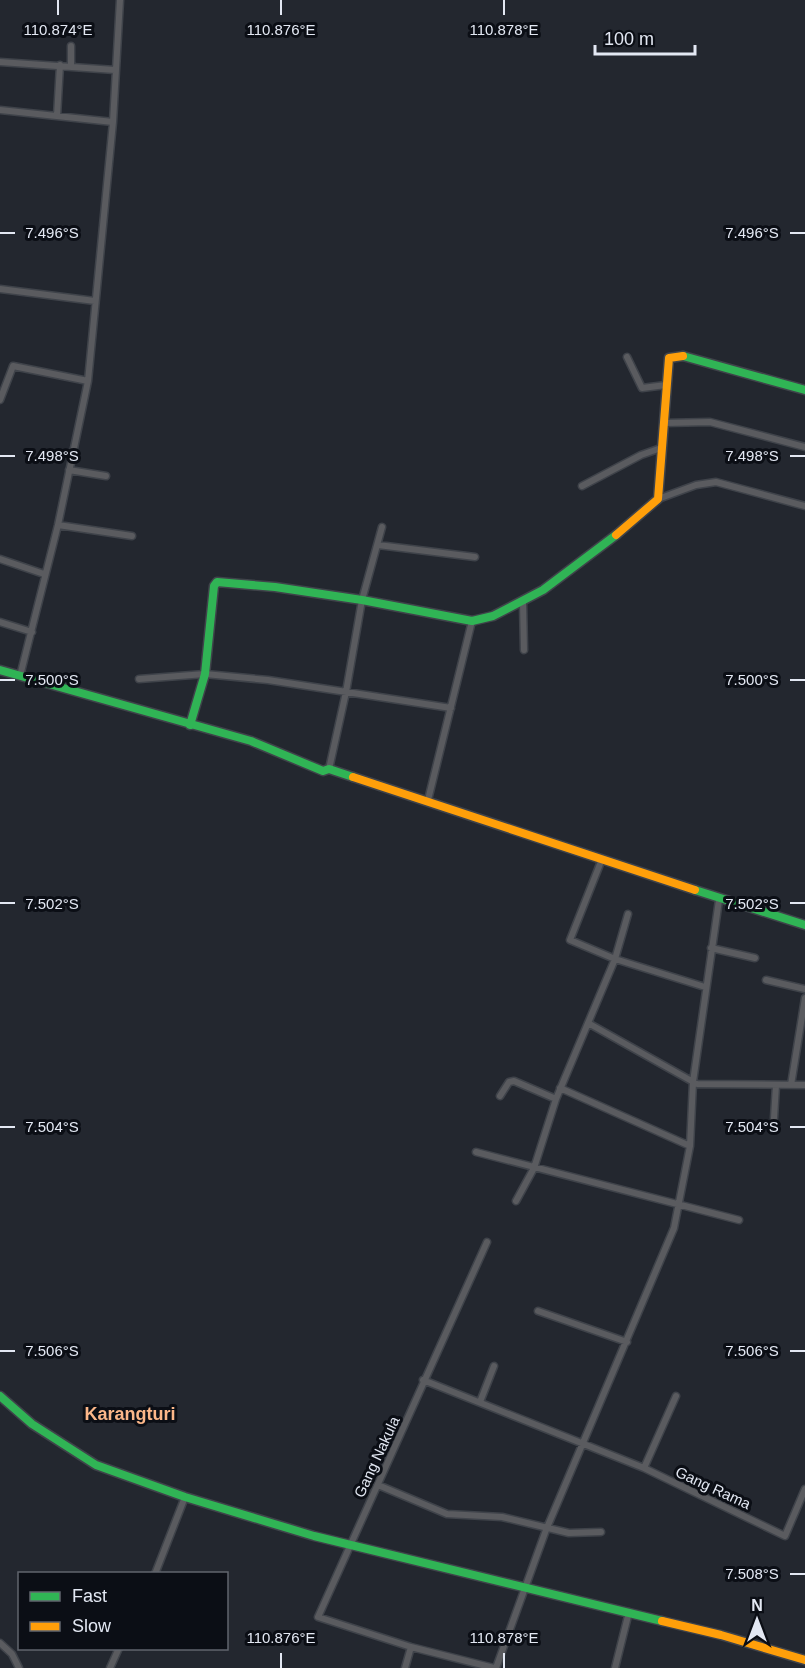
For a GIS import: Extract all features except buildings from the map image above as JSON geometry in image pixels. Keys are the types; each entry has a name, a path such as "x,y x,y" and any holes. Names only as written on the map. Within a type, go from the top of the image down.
{"street":[{"path":"20,676 58,525 88,381 112,122 120,0"},
{"path":"71,46 71,66"},
{"path":"0,62 115,70"},
{"path":"57,116 60,65"},
{"path":"0,110 112,122"},
{"path":"0,289 95,301"},
{"path":"658,499 666,363 669,358 677,355 805,390"},
{"path":"627,357 642,388 666,385"},
{"path":"0,400 13,366 88,381"},
{"path":"664,423 710,422 805,447"},
{"path":"582,486 641,455 661,448"},
{"path":"69,470 106,476"},
{"path":"190,725 205,674 214,586 217,582 275,587 362,600 472,621 482,620 523,603 557,581 658,499 696,485 716,482 805,506"},
{"path":"58,525 132,536"},
{"path":"329,769 346,692 362,600 382,527"},
{"path":"378,545 475,557"},
{"path":"0,559 44,574"},
{"path":"523,603 524,650"},
{"path":"428,800 472,621"},
{"path":"0,622 32,632"},
{"path":"0,670 251,741 323,771 329,769 428,800 719,900 805,926"},
{"path":"139,679 205,674 268,680 451,708"},
{"path":"602,859 570,938 573,943 615,959 705,987"},
{"path":"405,1668 411,1647 495,1668 526,1590 546,1530 666,1249 681,1205 690,1146 693,1082 719,900"},
{"path":"516,1201 534,1168 560,1088 615,959 628,914"},
{"path":"711,948 754,958"},
{"path":"766,980 805,989"},
{"path":"791,1085 805,998"},
{"path":"588,1023 701,1085 805,1085"},
{"path":"500,1096 509,1082 514,1081 556,1099"},
{"path":"774,1118 776,1085"},
{"path":"560,1088 690,1146"},
{"path":"476,1152 739,1220"},
{"name":"Gang Nakula","path":"411,1647 318,1618 349,1544 378,1485 423,1380 487,1242"},
{"path":"538,1311 627,1342"},
{"path":"480,1402 494,1366"},
{"name":"Gang Rama","path":"423,1380 644,1468 785,1536 805,1489"},
{"path":"644,1468 676,1395"},
{"path":"0,1396 32,1424 96,1465 185,1497 349,1544 526,1590 629,1612 805,1660"},
{"path":"378,1485 447,1515 502,1517 546,1530 568,1533 602,1532"},
{"path":"156,1572 185,1497"},
{"path":"615,1668 629,1612"},
{"path":"0,1643 12,1654 20,1668"},
{"path":"110,1668 118,1650"}],"traffic: fast":[{"path":"683,356 805,390"},
{"path":"190,725 205,674 214,586 217,582 275,587 362,600 472,621 493,616 543,590 616,535"},
{"path":"0,670 251,741 323,771 329,769 353,777"},
{"path":"695,890 805,925"},
{"path":"0,1396 32,1424 96,1465 185,1497 314,1536 662,1621"}],"traffic: slow":[{"path":"616,535 658,499 669,358 683,356"},
{"path":"353,777 695,890"},
{"path":"662,1621 721,1635 805,1660"}],"district":[{"name":"Karangturi","path":"130,1414"}]}
